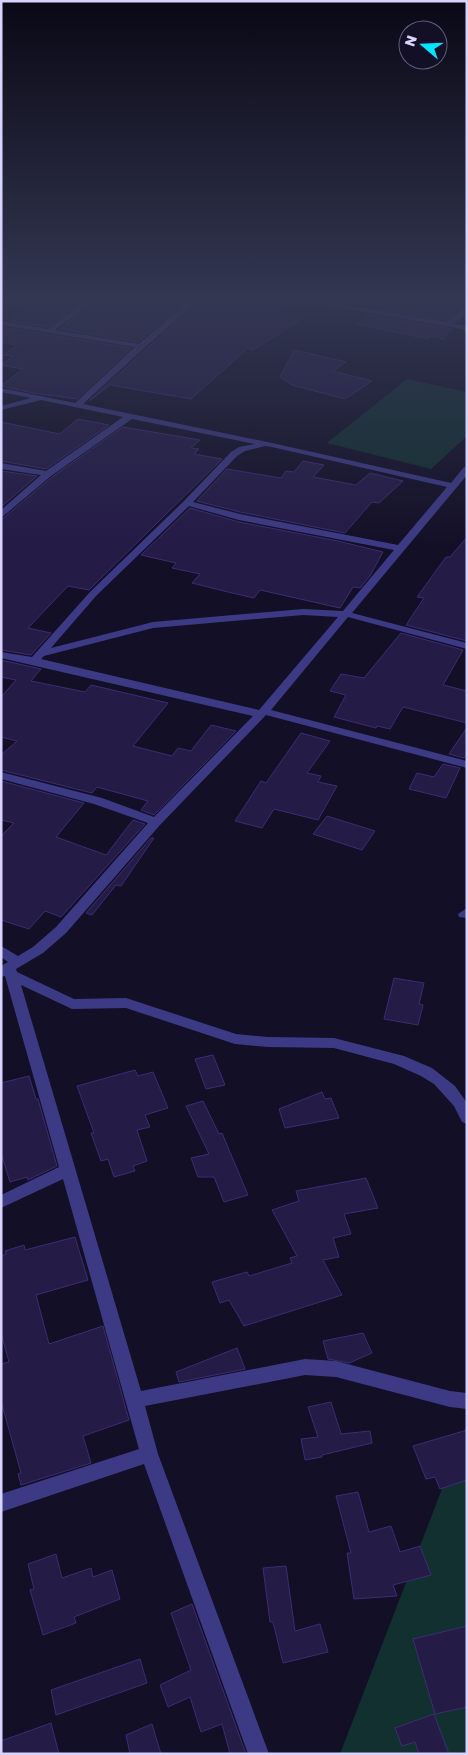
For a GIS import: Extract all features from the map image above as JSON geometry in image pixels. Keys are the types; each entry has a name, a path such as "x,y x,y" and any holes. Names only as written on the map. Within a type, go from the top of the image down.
{"street":[{"path":"76,406 104,380"},
{"path":"1,390 272,445 452,486"},
{"path":"1,408 42,398"},
{"path":"1,515 48,474 129,417"},
{"path":"37,658 94,594 187,504 234,454 255,446 272,445"},
{"path":"1,466 48,474"},
{"path":"10,970 38,950 61,930 156,822 262,713 467,469"},
{"path":"187,504 239,517 399,548"},
{"path":"37,658 161,624 294,612 346,614 467,646"},
{"path":"1,655 37,658 467,765"},
{"path":"1,775 98,801 156,822"},
{"path":"1,951 10,970 67,1170 136,1400 149,1454 259,1754"},
{"path":"10,970 72,1004 126,1002 235,1040 325,1042 406,1061 426,1071 452,1092 467,1118"},
{"path":"1,1202 67,1170"},
{"path":"136,1400 305,1367 317,1367 336,1369 450,1399 467,1401"},
{"path":"1,1503 149,1454"}],"green space":[{"path":"406,380 467,392 467,436 431,469 327,443"},
{"path":"467,1424 467,1754 340,1754"}],"building":[{"path":"9,380 97,380 77,399 33,393 1,386"},
{"path":"112,380 212,380 191,399 110,385 89,401"},
{"path":"284,380 372,381 345,399 292,385"},
{"path":"78,419 109,425 46,469 1,461 1,422 60,434"},
{"path":"123,427 200,440 191,448 199,449 194,454 222,459 89,590 68,586 28,628 51,633 31,655 1,650 1,520 52,477"},
{"path":"303,461 324,465 313,477 356,485 370,473 403,481 379,503 372,502 345,533 240,512 197,501 227,469 281,478 286,471 294,472"},
{"path":"1,471 37,476 1,507"},
{"path":"190,508 239,522 338,541 383,552 370,576 360,588 353,587 340,608 260,590 254,598 192,583 200,574 172,568 176,563 141,555"},
{"path":"467,537 467,641 406,625 424,598 417,597 446,557 450,557"},
{"path":"401,633 463,650 443,685 467,691 467,723 403,707 390,729 377,726 376,728 334,717 346,695 330,691 341,674 364,678"},
{"path":"1,660 41,669 31,681 85,692 91,685 168,703 133,746 172,756 178,748 191,751 211,725 236,731 154,815 141,810 148,801 97,787 92,793 1,770 1,755 17,741 1,737 1,697 16,680 1,677"},
{"path":"466,729 467,754 464,758 449,754"},
{"path":"301,733 330,741 307,773 321,776 318,782 337,786 318,820 274,809 262,828 235,821 261,781 266,783"},
{"path":"443,764 460,768 446,798 409,789 417,773 434,777"},
{"path":"1,781 84,803 56,837 106,855 133,820 145,824 61,917 45,911 29,929 1,920 1,836 14,823 1,820"},
{"path":"327,816 375,831 362,850 313,834"},
{"path":"151,838 154,838 121,886 116,885 92,915 86,913"},
{"path":"394,978 424,983 419,1004 423,1005 418,1025 384,1019"},
{"path":"213,1055 225,1085 206,1089 195,1059"},
{"path":"135,1070 138,1076 153,1072 168,1108 145,1115 150,1127 137,1130 147,1161 133,1166 135,1171 114,1177 108,1159 101,1161 91,1133 94,1133 77,1086"},
{"path":"29,1076 36,1099 38,1099 57,1166 28,1180 27,1177 10,1182 1,1153 1,1083"},
{"path":"322,1092 325,1099 331,1098 339,1118 285,1128 279,1109"},
{"path":"203,1101 219,1134 222,1133 248,1195 224,1202 214,1177 198,1177 191,1158 209,1154 186,1106"},
{"path":"366,1178 378,1208 344,1214 351,1234 333,1238 339,1257 323,1260 342,1295 244,1326 229,1300 220,1303 212,1282 247,1272 249,1276 292,1263 290,1258 297,1256 272,1210 299,1201 296,1191"},
{"path":"75,1237 88,1280 36,1295 49,1344 103,1326 129,1420 83,1436 91,1463 21,1485 18,1474 21,1473 1,1401 1,1364 9,1362 1,1333 1,1256 6,1254 5,1251 24,1245 25,1250"},
{"path":"363,1333 372,1353 349,1363 328,1359 323,1341"},
{"path":"237,1348 245,1369 179,1382 176,1372"},
{"path":"331,1402 341,1434 370,1431 372,1443 305,1460 301,1439 318,1437 308,1407"},
{"path":"467,1430 467,1480 440,1489 435,1477 426,1479 413,1446"},
{"path":"358,1492 369,1532 391,1526 400,1552 420,1546 431,1575 393,1585 397,1596 354,1599 347,1553 351,1553 336,1496"},
{"path":"56,1554 62,1578 91,1568 93,1577 112,1570 120,1599 74,1617 76,1623 43,1635 30,1590 34,1589 28,1564"},
{"path":"286,1566 295,1631 320,1624 328,1652 283,1663 273,1622 270,1622 263,1568"},
{"path":"192,1604 246,1754 230,1754 222,1724 201,1732 190,1697 168,1707 160,1685 191,1670 171,1613"},
{"path":"467,1626 467,1707 435,1714 413,1639"},
{"path":"140,1659 147,1683 56,1715 51,1690"},
{"path":"434,1714 449,1754 419,1754 415,1742 402,1746 395,1728"},
{"path":"51,1723 59,1754 1,1754 1,1741"},
{"path":"152,1724 161,1754 130,1754 126,1735"}]}
